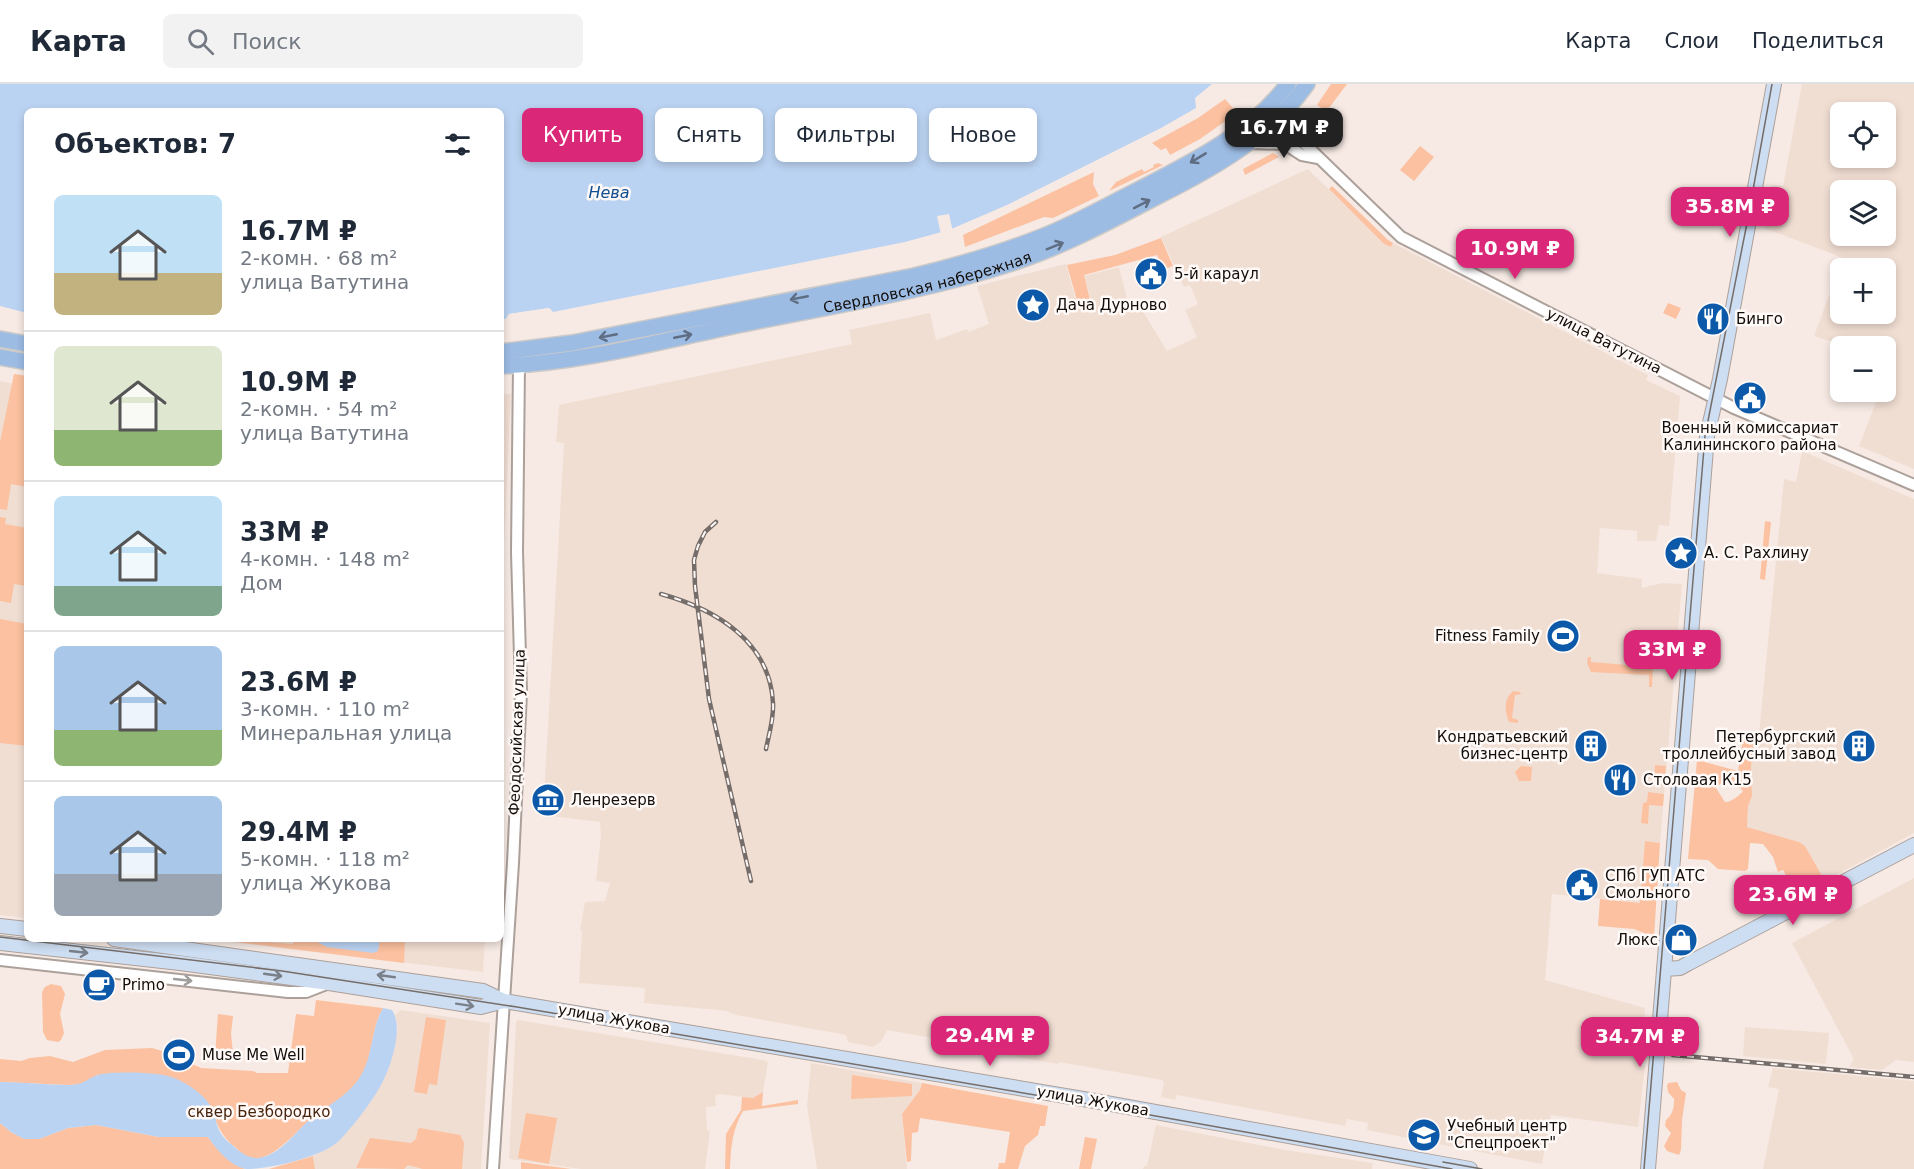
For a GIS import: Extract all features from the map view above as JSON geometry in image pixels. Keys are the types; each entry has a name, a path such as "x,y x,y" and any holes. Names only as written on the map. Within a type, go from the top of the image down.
{"main road":[{"name":"Свердловская набережная","path":"504,352 573,343 914,276 1009,250 1052,233 1168,175 1213,149 1262,112 1288,84"},
{"name":"Свердловская набережная","path":"504,366 519,366 612,351 905,291 1012,263 1090,231 1216,165 1249,143 1278,118 1307,84"},
{"path":"0,339 24,343"},
{"path":"0,357 24,361"}],"street":[{"path":"1648,1169 1707,436 1774,84"},
{"name":"улица Ватутина","path":"1262,112 1278,118 1401,237 1715,399 1914,485"},
{"name":"улица Ватутина","path":"1249,143 1285,144 1302,155 1318,158"},
{"name":"Феодосийская улица","path":"493,1169 513,863 521,692 517,552 519,366"},
{"path":"1664,969 1680,968 1914,845"},
{"path":"0,926 24,929"},
{"name":"улица Жукова","path":"135,942 483,991 504,1001 1095,1101 1470,1169"},
{"name":"улица Жукова","path":"0,943 180,963 482,1007 504,1001"},
{"path":"0,960 288,992 306,992 329,983"}],"shaded area":[{"path":"1802,84 1914,84 1914,469 1859,446 1876,402 1896,402 1896,336 1830,336 1830,342 1814,336 1830,293 1830,324 1896,324 1896,258 1843,258 1764,228 1772,185 1783,186"},
{"path":"1308,169 1384,244 1391,247 1393,243 1648,375 1646,380 1680,396 1669,526 1659,525 1656,541 1637,541 1637,531 1600,528 1597,573 1642,579 1642,588 1662,583 1682,584 1660,843 1645,842 1640,903 1552,894 1545,980 1645,1008 1641,1065 1645,1066 1638,1127 1551,1115 1542,1164 1367,1130 1368,1123 1347,1119 1345,1126 1177,1095 1175,1100 1161,1097 1164,1083 1162,1080 989,1052 989,1048 887,1030 881,1042 873,1047 848,1042 846,1035 736,1015 727,1011 644,1003 645,988 579,983 582,931 580,930 585,902 605,901 610,883 596,881 601,835 600,822 543,815 564,443 556,442 559,405 852,344 849,330 930,313 936,340 967,329 968,332 989,324 977,286 1066,264 1077,305 1091,301 1084,276 1119,267 1127,299 1138,303 1167,351 1197,337 1185,310 1198,304 1190,285 1184,287 1161,237"},
{"path":"0,381 24,385 24,918 0,915"},
{"path":"504,394 511,394 504,545"},
{"path":"1802,451 1914,499 1914,833 1825,881 1805,846 1799,842 1747,827 1748,806 1752,796 1751,767 1755,734 1759,734 1784,479 1796,482"},
{"path":"1914,878 1914,1062 1896,1060 1882,1070 1849,1067 1854,1059 1792,943"},
{"path":"230,942 485,942 483,972"},
{"path":"401,1010 490,1023 481,1169 315,1169 313,1156 339,1141 398,1029 395,1015"},
{"path":"518,1020 763,1060 768,1062 763,1092 753,1098 717,1094 716,1106 706,1107 707,1130 710,1131 705,1169 581,1169 509,1159 516,1023"},
{"path":"1745,1027 1829,1033 1826,1064 1743,1056"},
{"path":"811,1063 922,1083 920,1090 902,1114 907,1169 817,1169 807,1106"},
{"path":"1773,1068 1914,1081 1914,1169 1763,1169 1779,1089 1768,1087"},
{"path":"1156,1125 1285,1150 1373,1163 1372,1169 1143,1169 1147,1166"}],"green space":[{"path":"1331,84 1347,84 1329,108 1323,109 1317,105"},
{"path":"1225,99 1233,108 1234,115 1200,139 1170,155 1166,148 1161,150 1152,143 1198,118"},
{"path":"1312,111 1319,120 1311,132 1301,124"},
{"path":"1420,146 1434,157 1414,181 1400,170"},
{"path":"1273,153 1279,157 1245,175 1243,169"},
{"path":"1158,163 1163,165 1109,191 1116,182 1142,169 1144,172"},
{"path":"1094,172 1093,184 1099,196 1053,218 1044,217 965,247 963,235"},
{"path":"1332,186 1393,243 1391,247 1384,244 1329,189"},
{"path":"1161,238 1173,266 1162,270 1157,255 1084,275 1090,300 1078,304 1067,265 1115,255"},
{"path":"1668,303 1681,308 1676,319 1663,313"},
{"path":"14,374 24,376 24,486 11,484 7,510 0,509 0,442"},
{"path":"0,517 6,518 5,524 24,527 24,586 14,584 11,603 0,601"},
{"path":"1765,521 1771,522 1765,580 1760,579"},
{"path":"0,619 24,623 24,746 0,743"},
{"path":"1588,657 1591,657 1591,662 1653,667 1652,687 1649,687 1649,675 1591,672 1587,663"},
{"path":"1513,691 1521,694 1515,695 1512,718 1518,720 1518,723 1509,722 1506,710 1506,702"},
{"path":"1744,733 1755,734 1751,767 1752,796 1748,806 1747,827 1799,842 1805,846 1825,881 1792,897 1784,882 1788,879 1783,870 1778,872 1773,857 1763,844 1750,843 1748,869 1745,871 1718,869 1708,860 1688,859 1697,760 1738,771","holes":["1721,783 1743,791 1740,795 1727,802 1716,788"]},
{"path":"1655,765 1666,766 1664,786 1654,786"},
{"path":"1521,766 1532,767 1531,781 1519,781 1515,772"},
{"path":"1648,792 1664,794 1663,806 1649,805 1648,824 1641,823 1643,803 1647,802"},
{"path":"1645,841 1660,843 1654,937 1634,929 1598,926 1600,899 1640,903"},
{"path":"235,942 293,944 293,942 318,942 327,947 378,950 379,942 405,942 404,963"},
{"path":"51,984 61,986 65,994 60,1014 64,1033 58,1042 47,1040 43,1032 42,992"},
{"name":"сквер Безбородко","path":"316,1000 383,1008 367,1063 358,1081 348,1092 311,1119 282,1146 265,1157 247,1157 226,1139 211,1106 97,1075 84,1084 0,1082 0,1059 21,1061 50,1056 73,1062 105,1050 152,1048 201,1068 288,1073 296,1014 314,1016"},
{"path":"218,1014 233,1016 231,1034 233,1053 229,1059 219,1059 215,1055"},
{"path":"426,1017 446,1020 437,1085 429,1084 427,1094 414,1092"},
{"path":"852,1075 912,1084 912,1096 851,1099"},
{"path":"1677,1082 1681,1090 1686,1093 1679,1155 1667,1151 1664,1146 1671,1133 1665,1126 1666,1120 1673,1111 1674,1102 1667,1086 1668,1083"},
{"path":"922,1083 1048,1106 1045,1126 1040,1126 1038,1135 1025,1146 1018,1169 998,1169 999,1163 1005,1163 1010,1132 920,1118 918,1132 912,1133 911,1161 907,1162 902,1114 920,1090"},
{"path":"763,1092 762,1106 798,1100 798,1104 743,1111 736,1125 730,1169 725,1169 726,1134 741,1110 742,1097 753,1098"},
{"path":"526,1113 557,1118 549,1164 518,1158"},
{"name":"сквер Безбородко","path":"0,1123 24,1139 39,1139 68,1128 96,1125 159,1137 208,1137 224,1156 245,1169 0,1169"},
{"path":"420,1128 460,1135 464,1143 462,1169 423,1169 408,1165 404,1169 356,1168 370,1138 411,1143 416,1139"},
{"path":"1085,1137 1097,1139 1091,1169 1079,1169"},
{"name":"сквер Безбородко","path":"313,1156 315,1169 269,1169"},
{"path":"521,1162 571,1169 521,1169"}],"water":[{"name":"Нева","path":"0,84 1212,84 1195,98 1196,108 1161,128 1007,205 949,230 905,242 553,312 549,308 509,314 506,319 504,319 504,108 24,108 24,312 0,306"},
{"path":"318,942 380,942 378,951 373,953 327,947"},
{"path":"383,1008 392,1010 397,1028 394,1051 382,1084 355,1123 340,1140 322,1152 296,1161 246,1169 229,1161 208,1137 159,1137 96,1125 68,1128 39,1139 24,1139 0,1123 0,1082 68,1085 78,1084 105,1074 158,1074 179,1080 199,1093 213,1110 221,1134 238,1150 254,1158 270,1155 282,1147 309,1120 341,1097 358,1080 367,1063 376,1025"}],"pier":[{"path":"949,214 953,232 941,235 937,216"},
{"path":"549,308 553,312 506,319 509,314"}],"tram line":[{"path":"1644,1169 1705,436 1772,84"},
{"path":"0,937 24,940"},
{"path":"41,942 282,971 517,1007 1094,1105 1452,1169"},
{"path":"1443,1162 1482,1169"}],"railway":[{"path":"716,522 705,532 698,546 694,560 695,586 709,699 751,881"},
{"path":"661,594 681,600 719,619 736,631 762,662 770,681 773,703 766,749"},
{"path":"1673,1055 1914,1077"}],"place":[{"name":"5-й караул","path":"1151,274"},
{"name":"Дача Дурново","path":"1033,305"},
{"name":"Бинго","path":"1713,319"},
{"name":"Военный комиссариат Калининского района","path":"1750,398"},
{"name":"А. С. Рахлину","path":"1681,553"},
{"name":"Fitness Family","path":"1563,636"},
{"name":"Кондратьевский бизнес-центр","path":"1591,746"},
{"name":"Петербургский троллейбусный завод","path":"1859,746"},
{"name":"Столовая К15","path":"1620,780"},
{"name":"Ленрезерв","path":"548,800"},
{"name":"СПб ГУП АТС Смольного","path":"1582,885"},
{"name":"Люкс","path":"1681,940"},
{"name":"Primo","path":"99,985"},
{"name":"Muse Me Well","path":"179,1055"},
{"name":"Учебный центр \"Спецпроект\"","path":"1424,1135"}]}
